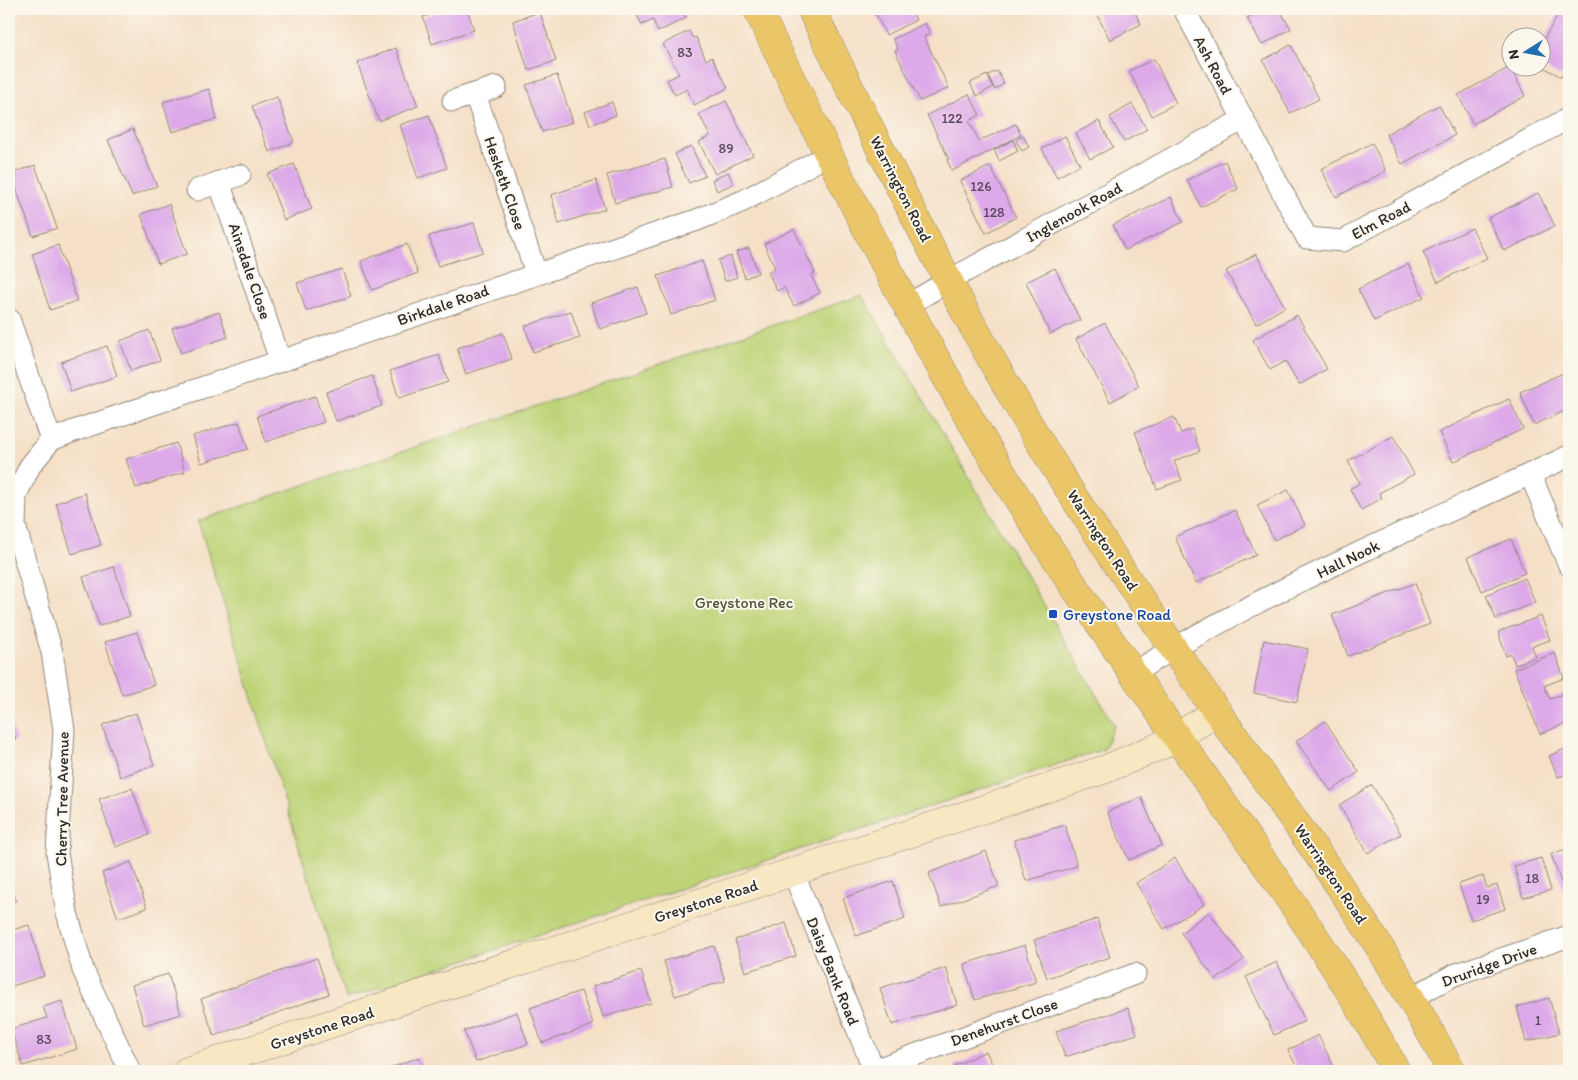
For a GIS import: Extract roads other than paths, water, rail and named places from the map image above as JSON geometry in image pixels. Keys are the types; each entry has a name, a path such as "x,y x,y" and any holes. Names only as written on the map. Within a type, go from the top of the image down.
{"main road":[{"path":"757,9 828,156 906,306 993,457 1048,546 1132,674 1336,968 1396,1071"},
{"name":"Warrington Road","path":"811,9 948,281 1018,404 1085,515 1173,648 1321,857 1411,998 1451,1071"}],"street":[{"name":"Ash Road","path":"1184,9 1242,120"},
{"path":"453,101 496,87"},
{"name":"Hesketh Close","path":"474,94 536,273"},
{"name":"Elm Road","path":"1242,120 1307,238 1343,241 1569,118"},
{"name":"Inglenook Road","path":"906,306 948,281 1242,120"},
{"name":"Birkdale Road","path":"51,440 280,360 727,209 828,156"},
{"path":"197,190 240,175"},
{"name":"Ainsdale Close","path":"219,182 280,360"},
{"path":"9,319 51,440"},
{"name":"Cherry Tree Avenue","path":"51,440 30,466 12,495 15,526 52,652 64,730 57,853 67,913 84,970 130,1071"},
{"name":"Hall Nook","path":"1132,674 1202,631 1409,529 1569,456"},
{"path":"1530,474 1569,565"},
{"name":"Greystone Road","path":"194,1070 1106,769 1177,737 1218,712"},
{"name":"Daisy Bank Road","path":"793,872 874,1070"},
{"name":"Druridge Drive","path":"1411,998 1454,975 1569,936"},
{"name":"Denehurst Close","path":"874,1070 1135,974"}],"place":[{"name":"Greystone Road","path":"1053,614"}],"park label":[{"name":"Greystone Rec","path":"744,602"}]}
